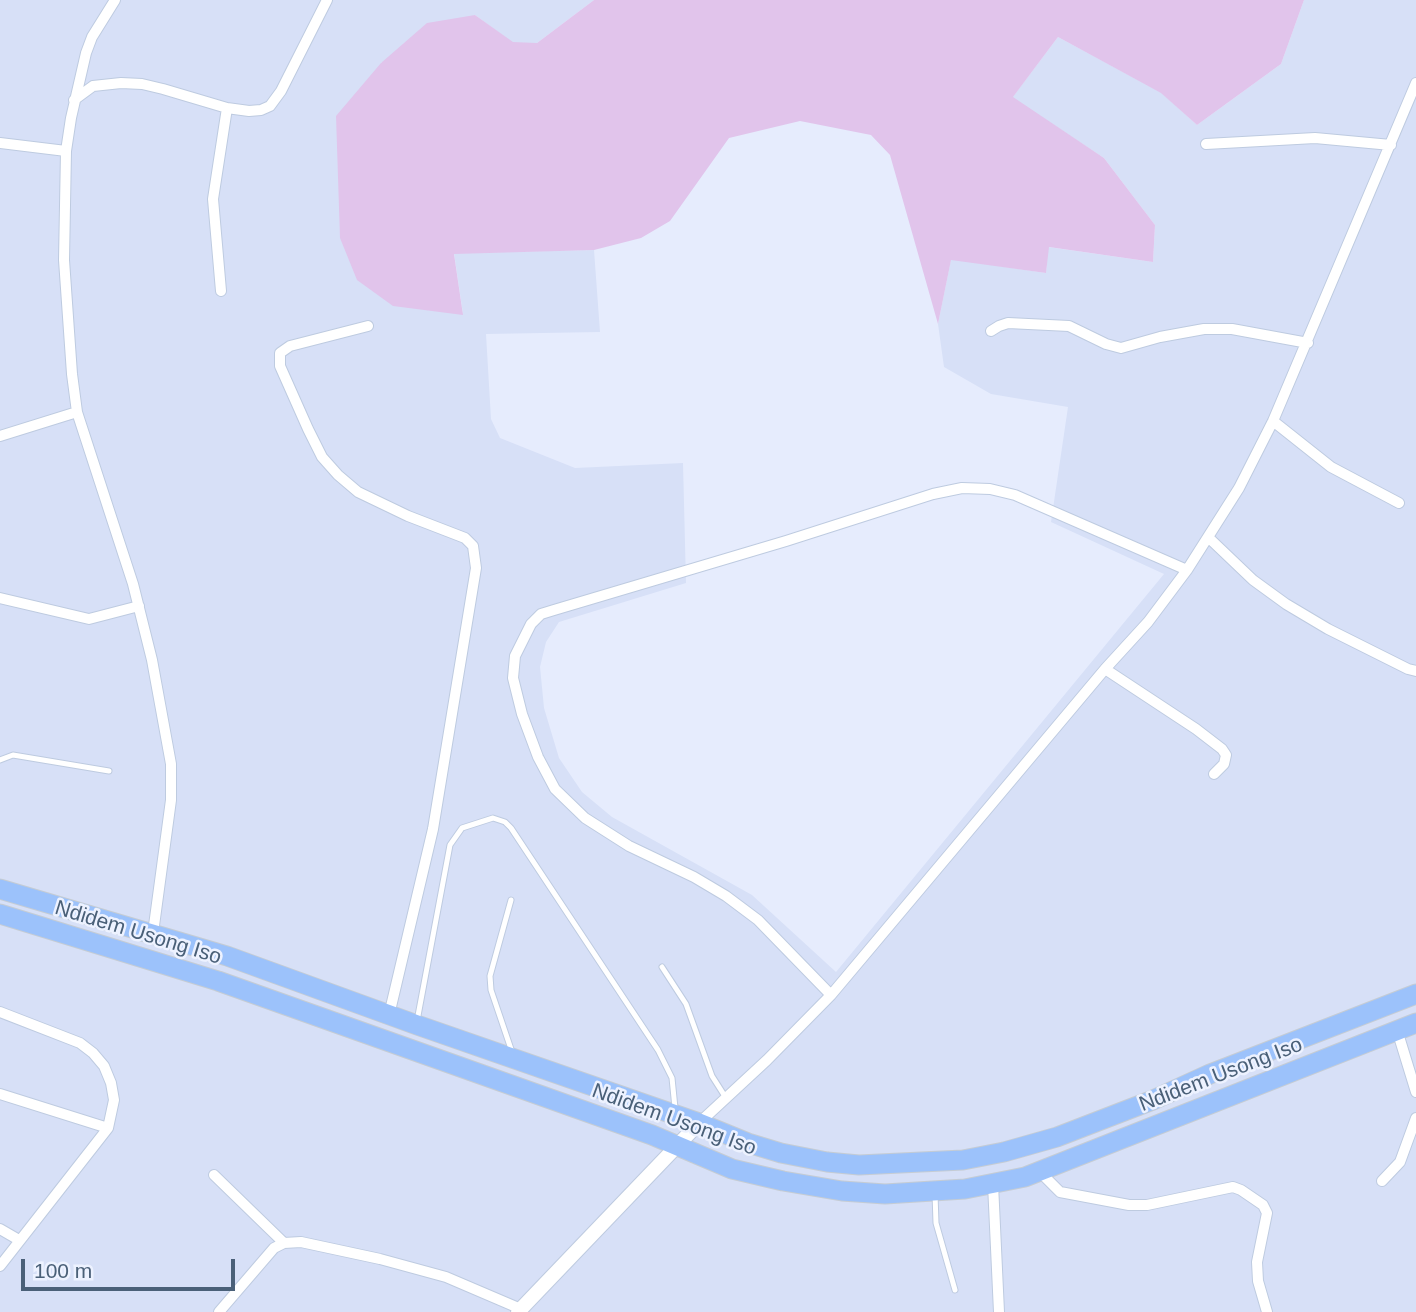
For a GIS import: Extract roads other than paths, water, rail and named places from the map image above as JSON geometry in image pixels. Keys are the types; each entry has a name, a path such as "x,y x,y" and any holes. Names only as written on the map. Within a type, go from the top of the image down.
{"highway":[{"name":"Ndidem Usong Iso","path":"0,889 227,956 770,1150 827,1162 885,1165 963,1160 1004,1152 1056,1137 1153,1100 1210,1074 1416,994"},
{"name":"Ndidem Usong Iso","path":"0,914 218,981 652,1135 732,1169 842,1191 886,1194 965,1189 1025,1177 1416,1023"}],"street":[{"path":"115,0 89,45 74,101 66,151 64,260 77,412 139,606 172,764 171,800 153,933"},
{"path":"74,101 93,86 142,84 227,108 261,110 270,106 281,91 327,0"},
{"path":"219,1312 274,1248 284,1243 301,1242 446,1277 519,1311 678,1148 699,1123 831,995 1105,669 1148,622 1209,538 1240,488 1273,421 1416,83"},
{"path":"221,291 213,199 227,108"},
{"path":"1206,144 1315,138 1391,145"},
{"path":"0,144 66,151"},
{"path":"991,331 1008,323 1069,327 1121,348 1204,329 1232,328 1308,342"},
{"path":"368,326 290,346 279,353 280,366 308,429 322,457 358,492 408,516 465,538 473,546 476,568 433,830 388,1015"},
{"path":"0,436 77,412"},
{"path":"1273,421 1331,467 1399,503"},
{"path":"831,995 758,920 726,896 694,877 629,846 585,818 555,789 538,757 522,714 513,678 515,656 531,624 547,612 933,494 962,488 990,489 1015,495 1187,570"},
{"path":"1209,538 1253,580 1286,604 1328,629 1416,671"},
{"path":"0,598 89,619 139,606"},
{"path":"1105,669 1222,749 1226,755 1224,764 1214,775"},
{"path":"0,1012 80,1043 93,1053 104,1066 114,1100 108,1128 0,1266"},
{"path":"1397,1030 1416,1092"},
{"path":"0,1094 108,1128"},
{"path":"1382,1181 1400,1162 1416,1118"},
{"path":"1039,1171 1060,1192 1129,1205 1147,1205 1233,1187 1241,1189 1263,1206 1267,1213 1257,1262 1258,1280 1267,1312"},
{"path":"214,1175 284,1243"},
{"path":"993,1184 999,1312"},
{"path":"0,1229 19,1240"}],"lane":[{"path":"0,760 13,755 109,771"},
{"path":"416,1025 450,845 462,828 493,818 505,822 659,1050 672,1078 676,1115"},
{"path":"511,900 490,976 491,990 514,1059"},
{"path":"662,967 686,1004 712,1076 726,1098"},
{"path":"935,1191 936,1223 955,1290"}]}
